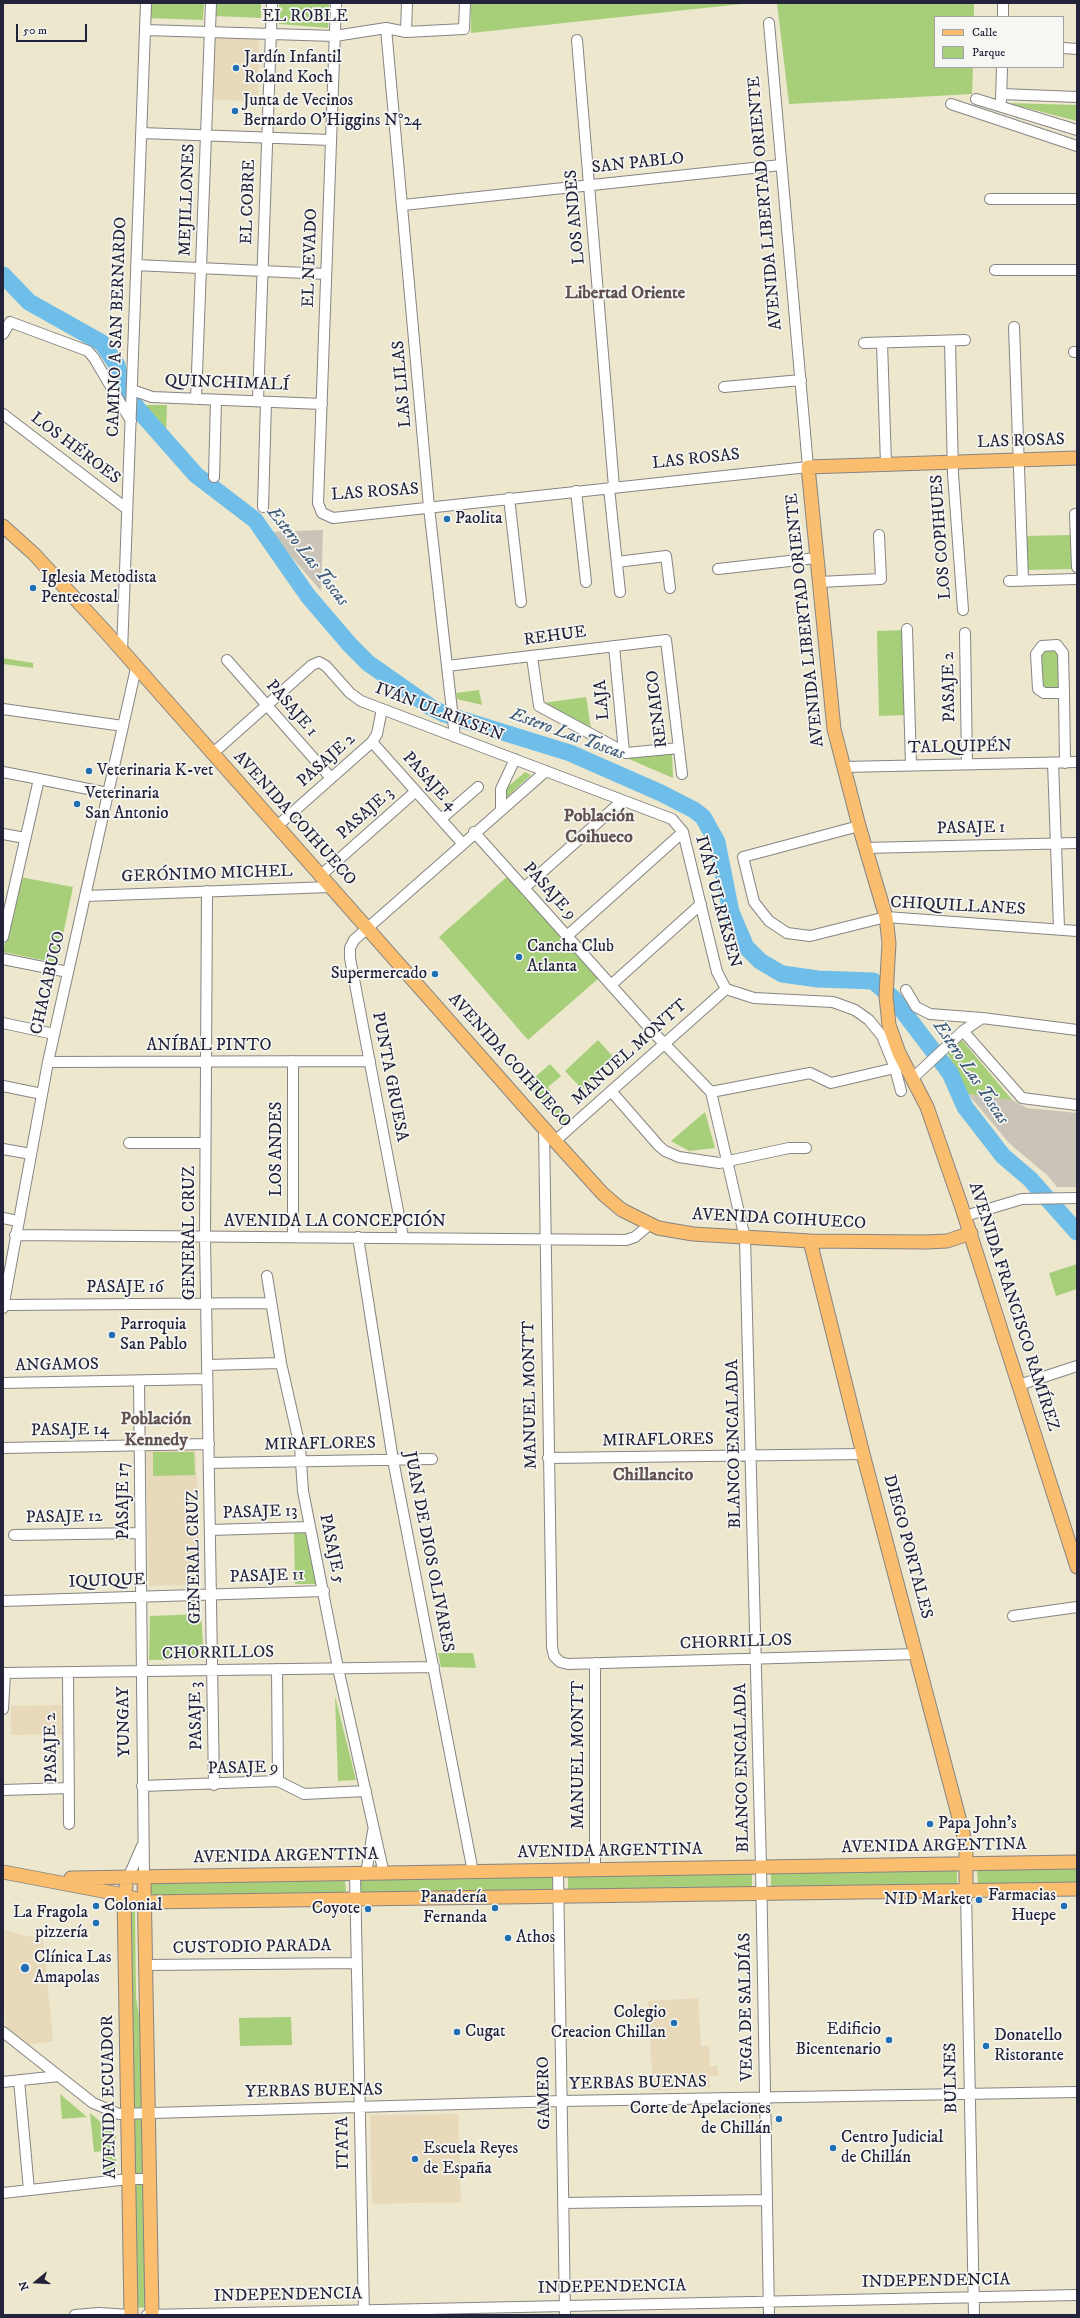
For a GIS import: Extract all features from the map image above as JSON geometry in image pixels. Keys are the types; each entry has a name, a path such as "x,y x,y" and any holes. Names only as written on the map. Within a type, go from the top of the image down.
{"main road":[{"name":"LAS ROSAS","path":"808,467 1077,458"},
{"name":"AVENIDA LIBERTAD ORIENTE","path":"808,467 831,709 843,767 886,917 889,943 886,996 889,1025 900,1065"},
{"name":"AVENIDA COIHUECO","path":"3,526 34,554 555,1141 612,1202 649,1225 681,1233 746,1238 937,1242 971,1233"},
{"name":"AVENIDA FRANCISCO RAMÍREZ","path":"900,1065 914,1078 927,1107 971,1233 1077,1567"},
{"name":"DIEGO PORTALES","path":"810,1240 963,1833 966,1864"},
{"name":"AVENIDA ARGENTINA","path":"41,1877 144,1878 1077,1862"},
{"name":"BULNES","path":"966,1864 966,1891"},
{"path":"3,1872 41,1877 124,1895 145,1902 1077,1889"},
{"name":"AVENIDA ECUADOR","path":"128,1878 124,1895 130,2315"},
{"path":"144,1878 152,2315"}],"street":[{"name":"CAMINO A SAN BERNARDO","path":"122,652 146,3"},
{"name":"MEJILLONES","path":"196,399 211,3"},
{"name":"EL COBRE","path":"263,507 262,271 272,3"},
{"name":"EL NEVADO","path":"322,513 318,502 336,3"},
{"path":"406,32 407,3"},
{"name":"EL ROBLE","path":"145,30 335,36 386,28 406,32 464,29 465,3"},
{"path":"1003,3 1003,16"},
{"name":"AVENIDA LIBERTAD ORIENTE","path":"769,23 780,165 808,467"},
{"name":"LAS LILAS","path":"386,28 430,507 455,736"},
{"name":"LOS ANDES","path":"577,40 620,592"},
{"path":"1064,48 1077,49"},
{"path":"996,120 1002,94 1002,68"},
{"path":"1002,94 1077,97"},
{"path":"976,99 1077,130"},
{"path":"952,104 1077,146"},
{"path":"141,133 331,140"},
{"name":"SAN PABLO","path":"403,205 780,165"},
{"path":"990,199 1077,199"},
{"path":"136,265 326,274"},
{"path":"996,270 1077,270"},
{"path":"3,334 10,322 88,351 94,358 131,417"},
{"path":"1014,327 1023,581"},
{"path":"864,343 965,340"},
{"name":"LOS COPIHUES","path":"950,341 953,462 963,610"},
{"path":"882,343 886,464"},
{"path":"724,387 800,380"},
{"name":"QUINCHIMALÍ","path":"132,394 152,397 322,404"},
{"path":"214,477 216,400"},
{"name":"LOS HÉROES","path":"3,414 127,509"},
{"name":"LAS ROSAS","path":"322,513 334,518 808,467"},
{"path":"576,491 586,582"},
{"path":"509,498 521,602"},
{"path":"1075,514 1077,567"},
{"path":"819,582 881,578 879,536"},
{"path":"617,562 666,556 670,588"},
{"path":"718,569 816,558"},
{"path":"1009,581 1077,579"},
{"path":"907,629 911,765"},
{"name":"PASAJE 2","path":"965,633 967,764"},
{"name":"REHUE","path":"447,666 532,657 543,653 666,640"},
{"name":"RENAICO","path":"666,640 682,774"},
{"path":"1064,693 1044,693 1038,689 1036,654 1042,646 1054,645 1062,651 1064,693 1065,762"},
{"name":"LAJA","path":"614,646 624,752"},
{"path":"532,657 539,706 624,752 679,748"},
{"name":"PASAJE 1","path":"227,660 331,778"},
{"name":"IVÁN ULRIKSEN","path":"267,705 312,665 319,662 326,666 355,697 382,709 672,819 683,832 717,972 726,989 754,998 832,1002 848,1007 862,1014 882,1036 900,1065 901,1090"},
{"name":"CHACABUCO","path":"3,1308 48,1062 136,668"},
{"path":"212,754 267,705"},
{"path":"3,709 123,726"},
{"name":"PASAJE 2","path":"276,827 372,742 377,734 382,709"},
{"name":"PASAJE 4","path":"372,742 462,843"},
{"path":"501,808 501,789 515,759"},
{"name":"TALQUIPÉN","path":"843,767 1077,762"},
{"path":"1053,763 1059,928"},
{"name":"PUNTA GRUESA","path":"403,1237 350,953 354,940 501,808 546,771"},
{"path":"3,772 108,793"},
{"path":"3,937 7,899 25,838 39,779"},
{"path":"441,819 478,787"},
{"name":"PASAJE 3","path":"320,876 416,791"},
{"path":"524,888 622,801"},
{"name":"CHIQUILLANES","path":"859,826 743,857 754,902 768,921 787,933 810,936 886,917 1059,928 1077,931"},
{"name":"PASAJE 9","path":"474,832 653,1032 665,1043"},
{"path":"567,936 683,832"},
{"path":"3,834 25,838"},
{"name":"PASAJE 1","path":"865,848 1077,842"},
{"name":"GERÓNIMO MICHEL","path":"85,896 330,887"},
{"name":"GENERAL CRUZ","path":"207,891 205,1237 212,1670"},
{"path":"611,985 701,904"},
{"path":"3,959 68,972"},
{"name":"MANUEL MONTT","path":"555,1141 726,989"},
{"path":"906,990 913,1003 925,1012 1077,1030"},
{"path":"914,1078 963,1032 982,1018"},
{"path":"3,1023 54,1034"},
{"path":"963,1032 1022,1098 1077,1105"},
{"path":"665,1043 711,1092 810,1073 831,1083 900,1065"},
{"name":"LOS ANDES","path":"293,1237 294,1061"},
{"name":"ANÍBAL PINTO","path":"48,1062 370,1061"},
{"path":"3,1086 42,1094"},
{"path":"611,1091 665,1151 690,1160 727,1163 783,1150 806,1148"},
{"name":"BLANCO ENCALADA","path":"711,1092 746,1238 761,1867"},
{"name":"MANUEL MONTT","path":"544,1128 552,1648 557,1659"},
{"path":"129,1143 205,1143"},
{"path":"3,1149 31,1154"},
{"path":"965,1216 1022,1199 1039,1197 1077,1198"},
{"path":"3,1218 18,1221"},
{"name":"AVENIDA LA CONCEPCIÓN","path":"16,1235 626,1240 635,1237 649,1225"},
{"name":"JUAN DE DIOS OLIVARES","path":"358,1237 393,1460 473,1872"},
{"name":"PASAJE 5","path":"267,1276 270,1303 281,1363 302,1463 303,1491 310,1527 324,1591 338,1668 384,1874"},
{"name":"PASAJE 16","path":"4,1305 270,1303"},
{"path":"207,1365 281,1363"},
{"path":"1019,1385 1077,1366"},
{"name":"ANGAMOS","path":"3,1383 207,1379"},
{"name":"PASAJE 17","path":"139,1381 140,1597"},
{"name":"PASAJE 14","path":"3,1448 209,1444"},
{"name":"MIRAFLORES","path":"548,1458 864,1454"},
{"name":"MIRAFLORES","path":"209,1463 302,1463 432,1459"},
{"name":"PASAJE 13","path":"210,1530 310,1527"},
{"name":"PASAJE 12","path":"14,1535 140,1533"},
{"name":"PASAJE 11","path":"211,1595 324,1591"},
{"name":"IQUIQUE","path":"3,1601 211,1595"},
{"name":"YUNGAY","path":"140,1597 142,1846 144,1878"},
{"path":"1013,1616 1077,1608"},
{"name":"CHORRILLOS","path":"557,1659 568,1664 595,1664 917,1654"},
{"name":"MANUEL MONTT","path":"595,1664 595,1870"},
{"name":"CHORRILLOS","path":"4,1673 434,1667"},
{"path":"277,1669 278,1781"},
{"name":"PASAJE 3","path":"212,1670 214,1785"},
{"name":"PASAJE 2","path":"68,1672 69,1824"},
{"path":"3,1709 4,1673"},
{"name":"PASAJE 9","path":"142,1786 214,1785 278,1781 304,1794 366,1791"},
{"path":"3,1790 69,1788"},
{"name":"PASAJE 5","path":"361,1874 373,1827"},
{"name":"YUNGAY","path":"128,1878 142,1846"},
{"name":"VEGA DE SALDÍAS","path":"761,1867 769,2315"},
{"name":"GAMERO","path":"558,1871 565,2310"},
{"name":"ITATA","path":"361,1874 356,1899 364,2312"},
{"name":"BULNES","path":"966,1891 974,2315"},
{"name":"CUSTODIO PARADA","path":"146,1965 357,1963"},
{"name":"YERBAS BUENAS","path":"3,2032 99,2107 119,2114 562,2102 1077,2092"},
{"path":"3,2082 59,2076"},
{"path":"19,2080 29,2190"},
{"path":"3,2193 129,2179 150,2179"},
{"path":"563,2203 767,2200"},
{"name":"INDEPENDENCIA","path":"147,2315 565,2310 769,2301 1077,2295"},
{"path":"75,2315 99,2313 130,2315"}],"shaded area":[{"name":"Jardín Infantil Roland Koch","path":"215,35 259,36 258,101 213,100"},
{"path":"323,530 321,591 270,532"},
{"path":"968,1094 1012,1100 1027,1108 1077,1113 1077,1187 1057,1187 1048,1176 1009,1143"},
{"path":"196,1449 200,1585 149,1586 146,1450"},
{"path":"61,1705 62,1734 11,1735 11,1706"},
{"name":"Clínica Las Amapolas","path":"3,1930 43,1940 53,2041 27,2045 6,2030 3,1996"},
{"name":"Colegio Creacion Chillan","path":"698,1998 701,2046 709,2046 710,2066 718,2066 718,2076 709,2076 710,2088 653,2091 648,2001"},
{"name":"Escuela Reyes de España","path":"458,2114 461,2202 372,2204 370,2115"}],"green space":[{"path":"147,3 204,3 203,20 147,18"},
{"path":"215,3 261,3 261,18 214,16"},
{"path":"279,3 329,3 328,28 279,24"},
{"path":"471,3 751,3 471,33"},
{"path":"777,3 974,3 974,16 934,16 934,68 973,68 972,94 789,104"},
{"path":"1008,103 1077,105 1077,121 1069,119"},
{"path":"144,405 167,405 166,434"},
{"path":"1071,535 1072,569 1025,570 1024,536"},
{"path":"904,630 906,715 879,716 877,631"},
{"path":"1043,649 1054,649 1058,653 1059,684 1057,688 1043,688 1039,654"},
{"path":"3,658 33,663 33,668 3,664"},
{"path":"479,690 482,705 457,699 456,693"},
{"path":"586,697 591,728 543,703"},
{"path":"672,752 673,778 622,756"},
{"path":"525,772 531,775 506,798 503,791"},
{"name":"Cancha Club Atlanta","path":"510,874 600,977 528,1040 439,937"},
{"path":"20,877 73,887 57,963 3,952"},
{"path":"598,1040 615,1059 582,1089 565,1071"},
{"path":"962,1040 1012,1100 968,1094 947,1052"},
{"path":"550,1064 561,1076 548,1087 551,1091 548,1094 571,1120 564,1127 527,1084"},
{"path":"705,1112 715,1148 689,1151 671,1141"},
{"path":"1077,1264 1077,1289 1056,1296 1049,1273"},
{"path":"153,1452 194,1452 195,1475 153,1476"},
{"path":"307,1532 318,1584 295,1584 294,1533"},
{"path":"201,1614 204,1659 149,1660 150,1616"},
{"path":"438,1653 473,1653 476,1668 441,1667"},
{"path":"335,1696 356,1780 338,1781"},
{"path":"1077,1868 1077,1882 978,1884 977,1870"},
{"path":"957,1870 957,1885 771,1888 771,1872"},
{"path":"752,1872 752,1889 568,1892 568,1875"},
{"path":"556,1875 556,1889 358,1892 358,1877"},
{"path":"345,1878 346,1893 150,1896 150,1882"},
{"path":"128,1909 135,1910 136,1997 141,2028 144,2174 133,2173"},
{"path":"291,2017 292,2045 240,2046 239,2018"},
{"path":"60,2094 87,2117 62,2119"},
{"path":"90,2113 116,2135 116,2173 103,2174 102,2151 94,2152"},
{"path":"130,2183 144,2183 148,2308 133,2307"}],"waterway":[{"name":"Estero Las Toscas","path":"3,275 29,302 102,343 117,365 122,389 143,415 196,475 255,520 308,596 350,645 368,663 432,708 444,714 570,753 661,793 694,810 703,817 717,842 731,912 746,947 760,961 782,974 818,979 873,981 893,998 950,1073 965,1107 1003,1156 1030,1179 1077,1232"}],"place":[{"name":"Jardín Infantil Roland Koch","path":"236,68"},
{"name":"Junta de Vecinos Bernardo O'Higgins N°24","path":"235,111"},
{"name":"Paolita","path":"447,519"},
{"name":"Iglesia Metodista Pentecostal","path":"33,588"},
{"name":"Veterinaria K-vet","path":"89,771"},
{"name":"Veterinaria San Antonio","path":"77,804"},
{"name":"Cancha Club Atlanta","path":"519,957"},
{"name":"Supermercado","path":"435,974"},
{"name":"Parroquia San Pablo","path":"112,1335"},
{"name":"Papa John's","path":"930,1824"},
{"name":"NID Market","path":"979,1900"},
{"name":"Colonial","path":"96,1906"},
{"name":"Farmacias Huepe","path":"1064,1906"},
{"name":"Panadería Fernanda","path":"495,1908"},
{"name":"Coyote","path":"368,1909"},
{"name":"La Fragola pizzería","path":"96,1923"},
{"name":"Athos","path":"508,1938"},
{"name":"Clínica Las Amapolas","path":"25,1968"},
{"name":"Colegio Creacion Chillan","path":"674,2023"},
{"name":"Cugat","path":"457,2032"},
{"name":"Edificio Bicentenario","path":"889,2040"},
{"name":"Donatello Ristorante","path":"986,2046"},
{"name":"Corte de Apelaciones de Chillán","path":"779,2119"},
{"name":"Centro Judicial de Chillán","path":"833,2148"},
{"name":"Escuela Reyes de España","path":"415,2159"}],"district":[{"name":"Libertad Oriente","path":"625,294"},
{"name":"Población Coihueco","path":"599,827"},
{"name":"Población Kennedy","path":"156,1430"},
{"name":"Chillancito","path":"653,1476"}]}
